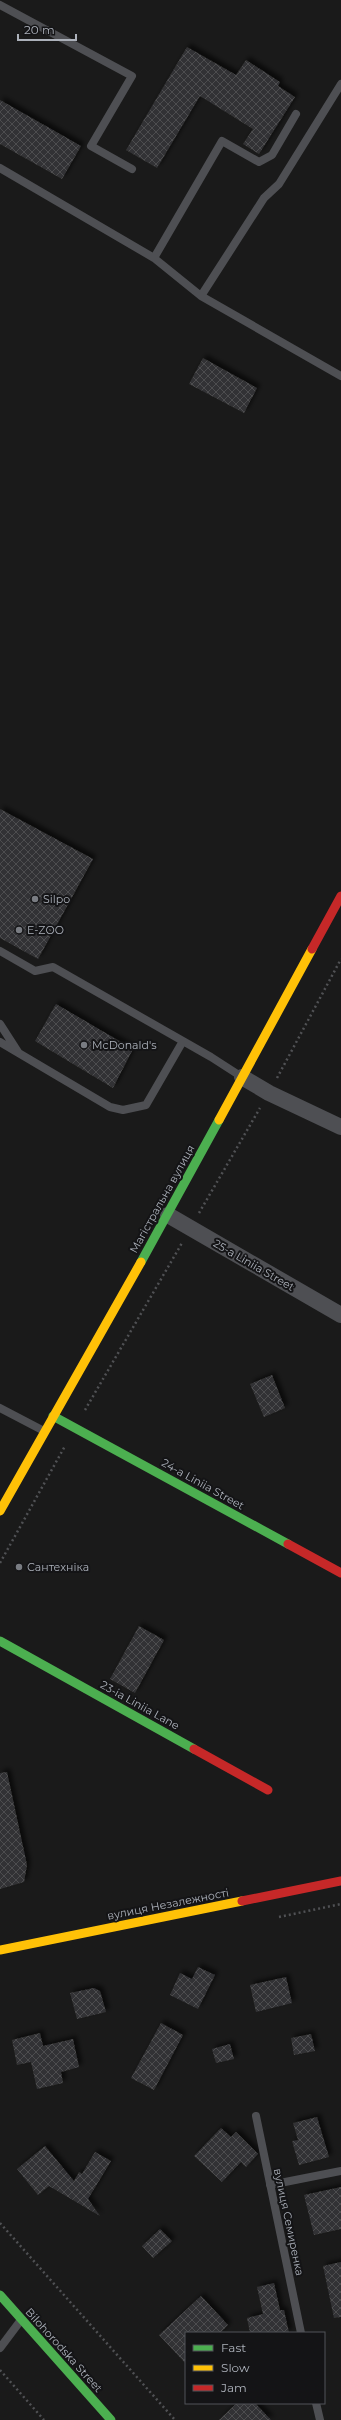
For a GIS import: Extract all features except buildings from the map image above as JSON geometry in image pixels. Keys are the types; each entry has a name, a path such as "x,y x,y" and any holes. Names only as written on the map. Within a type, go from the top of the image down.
{"main road":[{"name":"Магістральна вулиця","path":"0,1511 44,1431 168,1215 341,896"},
{"name":"24-a Liniia Street","path":"53,1416 341,1573"},
{"name":"23-ia Liniia Lane","path":"0,1641 268,1790"},
{"name":"вулиця Незалежності","path":"0,1950 341,1881"},
{"name":"Bilohorodska Street","path":"0,2295 111,2420"}],"street":[{"path":"242,1077 269,1093 341,1127"},
{"name":"25-a Liniia Street","path":"168,1215 341,1315"}],"lane":[{"path":"0,5 132,76 92,146 132,169"},
{"path":"201,296 264,198 279,184 341,84"},
{"path":"154,258 222,141 259,162 272,155 296,114"},
{"path":"0,168 154,258 201,296 341,376"},
{"path":"0,952 35,971 53,967 183,1041 242,1077"},
{"path":"0,1024 18,1053"},
{"path":"0,1042 110,1107 123,1110 146,1105 183,1041"},
{"path":"0,1408 44,1431"},
{"name":"вулиця Семиренка","path":"256,2116 301,2332"},
{"path":"270,2185 341,2170"},
{"path":"0,2348 22,2320"},
{"path":"316,2404 320,2420"}],"path":[{"path":"0,1563 75,1428 269,1093 341,959"},
{"path":"0,2223 174,2420"},
{"path":"0,2370 44,2420"}],"traffic: fast":[{"path":"141,1262 219,1120"},
{"path":"53,1416 288,1544"},
{"path":"0,1641 194,1749"},
{"path":"0,2295 111,2420"}],"traffic: slow":[{"path":"219,1120 312,949"},
{"path":"0,1511 141,1262"},
{"path":"0,1950 242,1901"}],"traffic: jam":[{"path":"312,949 341,896"},
{"path":"288,1544 341,1573"},
{"path":"194,1749 268,1790"},
{"path":"242,1901 341,1881"}],"place":[{"name":"Silpo","path":"35,899"},
{"name":"E-ZOO","path":"19,930"},
{"name":"McDonald's","path":"84,1045"},
{"name":"Сантехніка","path":"19,1567"}]}
